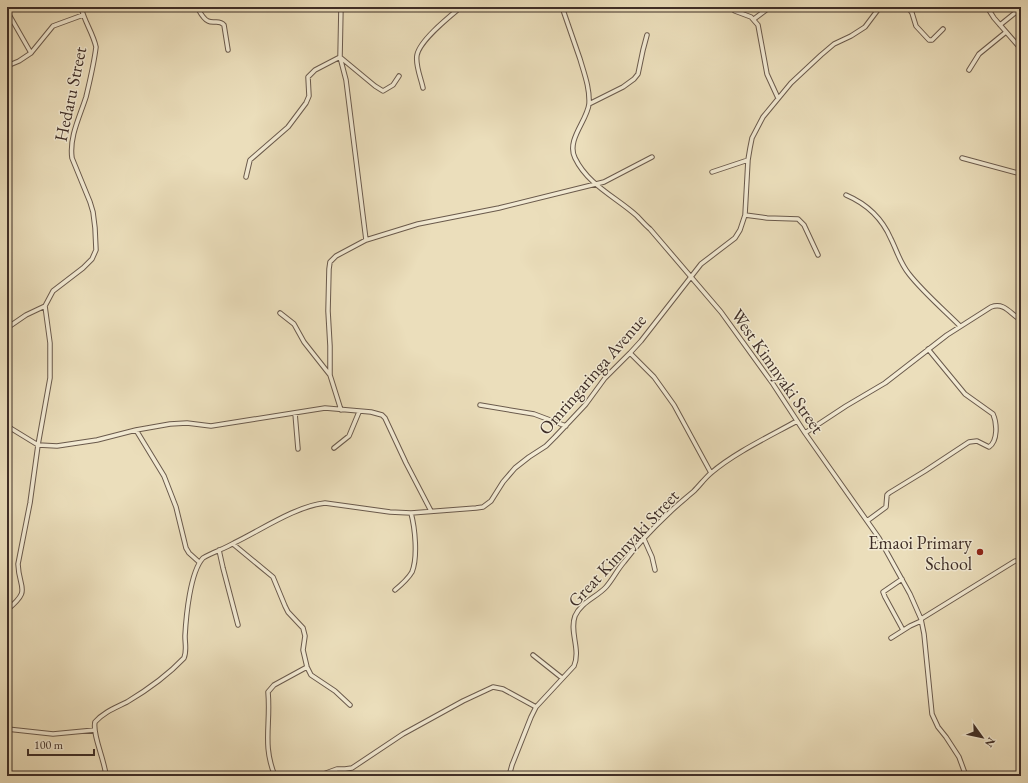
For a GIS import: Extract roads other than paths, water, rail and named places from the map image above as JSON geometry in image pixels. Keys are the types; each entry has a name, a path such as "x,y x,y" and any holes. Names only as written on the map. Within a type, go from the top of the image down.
{"street":[{"path":"12,7 7,10 31,54"},
{"name":"Hedaru Street","path":"45,306 52,291 83,268 92,259 96,250 96,228 93,212 72,158 71,150 74,134 86,97 96,47 83,15 82,7"},
{"path":"197,7 205,19 220,22 224,25 228,50"},
{"path":"341,7 340,57 346,80 366,240"},
{"path":"423,88 417,64 419,49 442,22 460,7"},
{"name":"West Kimnyaki Street","path":"562,7 586,81 589,104 575,139 573,154 582,169 595,184 637,216 664,245 721,312 773,384 805,433 879,538 902,579 921,620 932,714 938,727 959,757 966,776"},
{"path":"728,7 754,19 758,25 767,74 778,98"},
{"path":"754,19 770,7"},
{"name":"Omringaringa Avenue","path":"199,562 206,556 233,544 282,518 317,504 325,503 382,511 411,513 476,508 488,504 503,482 515,468 546,446 586,404 605,378 630,353 690,277 707,258 735,238 740,230 745,214 748,160 752,138 763,117 778,98 827,49 865,27 880,7"},
{"path":"908,7 912,13 916,26 929,40 932,40 943,29"},
{"path":"987,7 1000,25 1021,49"},
{"path":"1000,25 1021,8"},
{"path":"7,66 31,54 53,26 83,15"},
{"path":"969,70 979,54 1006,32"},
{"path":"589,104 623,87 634,79 638,74 642,50 648,35"},
{"path":"340,57 381,90 389,88 399,76"},
{"path":"246,178 250,160 288,127 304,107 308,99 308,82 311,74 340,57"},
{"path":"341,410 330,375 328,282 330,262 336,256 366,240 418,224 499,208 610,180 652,156"},
{"path":"962,158 1021,174"},
{"path":"712,172 748,160"},
{"path":"846,195 862,202 873,212 883,224 902,265 960,326"},
{"path":"745,214 767,218 798,219 804,226 818,255"},
{"path":"805,433 885,383 960,326 991,307 997,305 1005,308 1021,320"},
{"path":"7,328 26,315 45,306 50,343 50,378 38,445 30,503 18,564 18,572 23,586 22,593 7,610"},
{"path":"280,313 294,324 304,342 330,375"},
{"path":"868,521 886,507 887,495 889,493 925,472 963,446 973,440 989,447 994,441 996,425 993,414 965,394 928,349"},
{"path":"630,353 654,377 674,405 711,473"},
{"path":"480,405 534,414 566,426"},
{"path":"7,426 38,445 57,446 97,440 136,430 170,424 187,423 211,426 325,408 377,413 385,418 431,511"},
{"path":"295,412 298,449"},
{"path":"334,448 349,436 359,412"},
{"name":"Great Kimnyaki Street","path":"509,776 531,716 536,707 576,662 576,643 573,624 575,615 584,604 605,588 624,562 669,512 696,489 711,473 732,458 797,421"},
{"path":"106,776 95,730 95,722 106,712 142,692 169,672 184,658 186,654 185,638 190,594 199,562 189,553 186,548 176,507 164,476 136,430"},
{"path":"395,590 408,577 414,565 416,536 411,513"},
{"path":"644,539 652,557 655,570"},
{"path":"233,544 272,577 284,606 303,628 305,636 303,650 307,667 311,675 335,690 350,705"},
{"path":"219,550 238,624"},
{"path":"891,638 1015,561 1018,561 1021,564"},
{"path":"902,579 883,592 903,630"},
{"path":"533,655 562,678"},
{"path":"276,776 270,760 267,743 269,707 268,692 274,685 307,667"},
{"path":"318,776 337,769 352,768 403,734 463,701 493,687 498,687 536,707"},
{"path":"7,729 52,734 95,730"}],"place":[{"name":"Emaoi Primary School","path":"980,552"}]}
